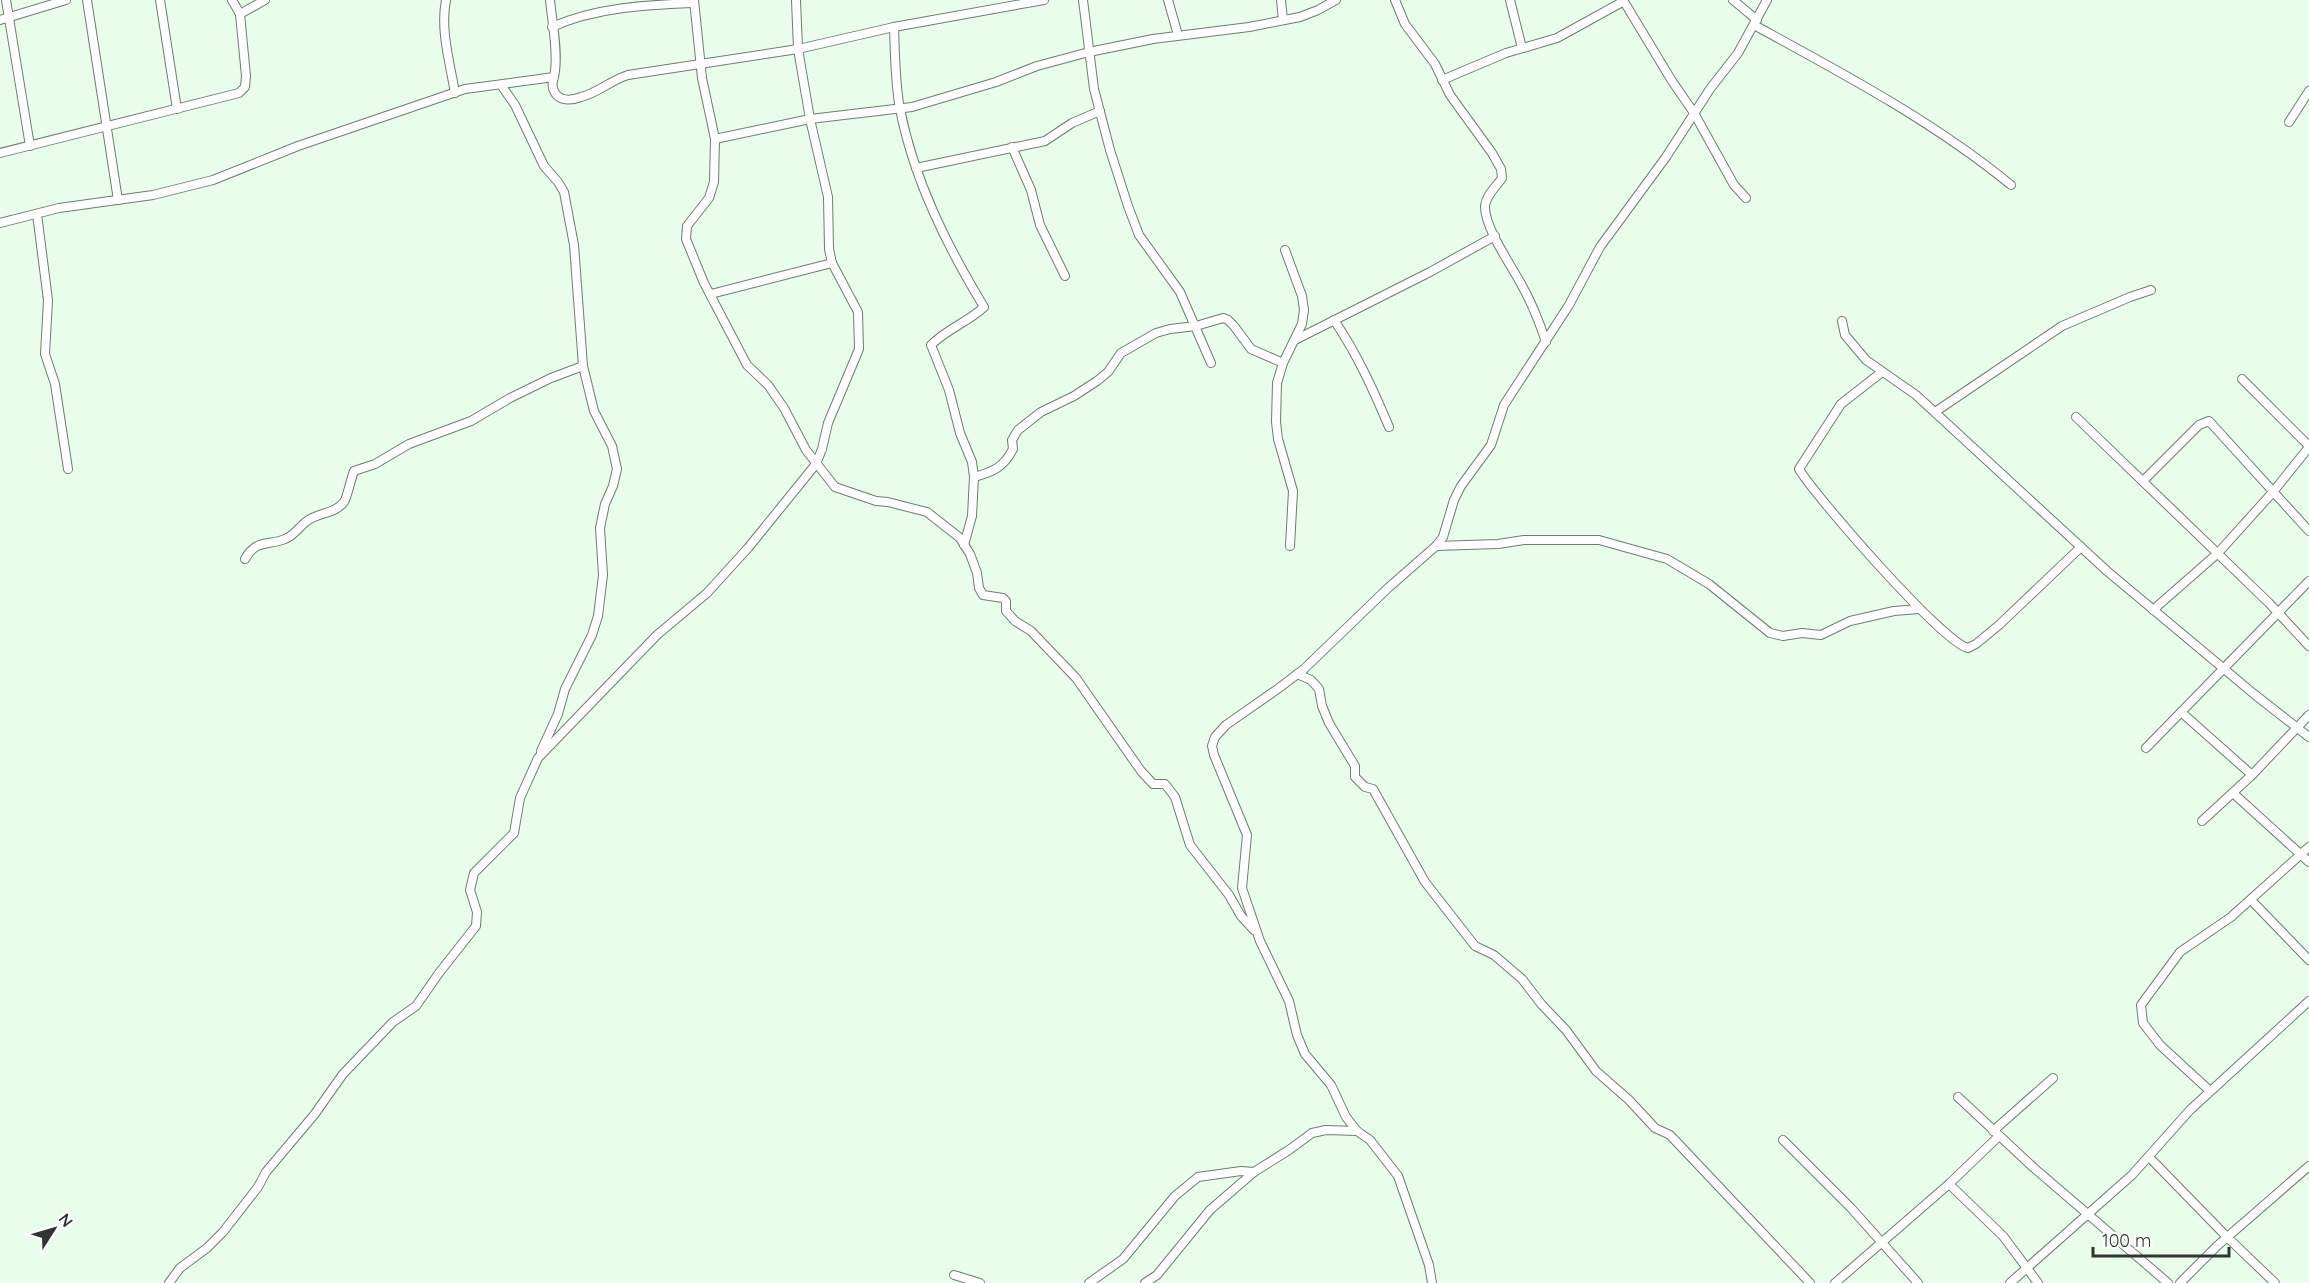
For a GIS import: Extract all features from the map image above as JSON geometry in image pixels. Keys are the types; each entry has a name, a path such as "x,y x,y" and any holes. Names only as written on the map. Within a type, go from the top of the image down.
{"street":[{"path":"6,0 30,146"},
{"path":"0,20 66,0"},
{"path":"87,0 118,200"},
{"path":"160,0 177,109"},
{"path":"0,153 234,94 245,87 240,14 232,0"},
{"path":"240,14 265,0"},
{"path":"446,0 445,32 455,93"},
{"path":"550,0 556,70 552,83 554,92 560,98 570,100 584,97 628,75 798,49 894,27 1015,3 1044,0"},
{"path":"538,758 634,657 676,617 707,593 748,548 816,464 828,423 859,349 858,312 832,263 829,249 828,197 810,119 798,49 796,0"},
{"path":"1083,0 1089,52 1100,111 1110,150 1139,236 1180,292 1197,326 1211,363"},
{"path":"1168,0 1178,34"},
{"path":"1281,0 1283,20"},
{"path":"715,139 810,119 900,108 959,93 1037,66 1089,52 1178,34 1249,27 1283,20 1318,10 1336,0"},
{"path":"1395,0 1405,24 1435,64 1450,95 1501,169 1502,178 1488,195 1485,206 1495,236 1535,312 1546,342"},
{"path":"1510,0 1522,48"},
{"path":"1733,0 1755,22 1946,136 2010,185"},
{"path":"1432,1283 1429,1265 1398,1176 1370,1140 1357,1131 1346,1117 1331,1085 1305,1054 1297,1035 1289,1001 1257,933 1242,888 1247,835 1212,746 1215,737 1226,725 1297,674 1443,537 1454,500 1461,486 1491,445 1504,405 1587,275 1600,247 1666,157 1710,89 1738,53 1767,0"},
{"path":"1442,80 1506,53 1557,38 1624,1 1694,112 1734,185 1746,198"},
{"path":"552,27 565,21 633,6 694,2 700,64 715,139 714,182 709,198 687,226 686,239 747,365 768,385 816,464 834,487 854,495 927,512 960,538 970,554 983,595 1003,598 1006,601 1006,611 1015,621 1031,631 1076,678 1141,771 1153,784 1165,784 1175,797 1190,845 1229,895 1241,916 1257,933"},
{"path":"894,27 900,108 916,168 957,262 984,307 972,319 939,337 931,345 949,390 960,433 972,462 974,477 972,516 964,545"},
{"path":"0,224 59,208 153,195 213,180 298,146 455,93 480,86 501,85 554,76"},
{"path":"169,1283 180,1268 207,1248 223,1232 250,1198 266,1172 314,1115 343,1074 393,1022 416,1006 476,926 477,912 470,890 474,873 514,832 520,798 558,714 565,689 592,635 598,616 603,576 600,528 605,504 617,469 612,447 594,411 583,366 574,245 564,192 544,166 515,105 501,85"},
{"path":"2289,122 2309,91"},
{"path":"916,168 1045,141 1072,123 1100,111"},
{"path":"1012,147 1031,190 1040,225 1065,276"},
{"path":"37,214 48,300 45,354 55,384 68,469"},
{"path":"1295,340 1430,272 1495,236"},
{"path":"1285,250 1302,296 1304,310 1302,324 1283,363 1277,383 1276,422 1283,460 1293,491 1290,546"},
{"path":"711,294 832,263"},
{"path":"1935,412 2062,326 2151,290"},
{"path":"974,477 995,471 1001,466 1014,449 1012,440 1018,430 1041,412 1074,396 1097,381 1121,353 1156,333 1197,326 1215,319 1228,320 1251,349 1283,363"},
{"path":"1334,320 1351,345 1389,427"},
{"path":"1842,321 1845,335 1854,348 1882,372 1916,395 2081,548 2153,610 2309,737"},
{"path":"245,559 250,551 260,544 287,539 308,520 337,509 346,500 347,487 354,471 375,464 409,444 471,421 510,398 551,378 583,366"},
{"path":"1882,372 1841,404 1800,464 1799,469 1871,556 1919,609 1956,643 1968,648 1976,644 2081,548"},
{"path":"2153,610 2218,553 2273,492 2309,447 2242,379"},
{"path":"2076,417 2218,553 2309,646"},
{"path":"2143,481 2199,425 2209,421 2309,531"},
{"path":"1436,546 1498,544 1524,540 1599,540 1667,560 1709,584 1770,633 1783,636 1802,633 1821,635 1850,621 1894,611 1919,609"},
{"path":"2146,748 2309,581"},
{"path":"1297,674 1311,680 1319,690 1329,723 1355,766 1355,777 1365,787 1373,789 1425,882 1475,945 1494,955 1522,979 1542,1005 1566,1030 1596,1071 1629,1100 1655,1128 1670,1135 1810,1283"},
{"path":"2181,712 2252,775"},
{"path":"2202,822 2252,775 2309,715"},
{"path":"2233,793 2309,862"},
{"path":"2210,1091 2160,1045 2143,1023 2141,1005 2180,952 2251,900 2309,847"},
{"path":"2251,900 2309,960"},
{"path":"2010,1283 2149,1157 2190,1110 2309,1001"},
{"path":"1835,1283 1949,1184 1996,1133 2053,1078"},
{"path":"1958,1097 2168,1283"},
{"path":"1145,1283 1164,1266 1210,1210 1254,1172 1312,1133 1326,1130 1357,1131"},
{"path":"1783,1140 1851,1208 1918,1283"},
{"path":"2149,1157 2227,1238 2275,1283"},
{"path":"2180,1283 2309,1166"},
{"path":"1089,1283 1123,1260 1175,1197 1198,1178 1241,1171 1254,1172"},
{"path":"1949,1184 2003,1236 2038,1283"},
{"path":"954,1275 980,1283"}]}
